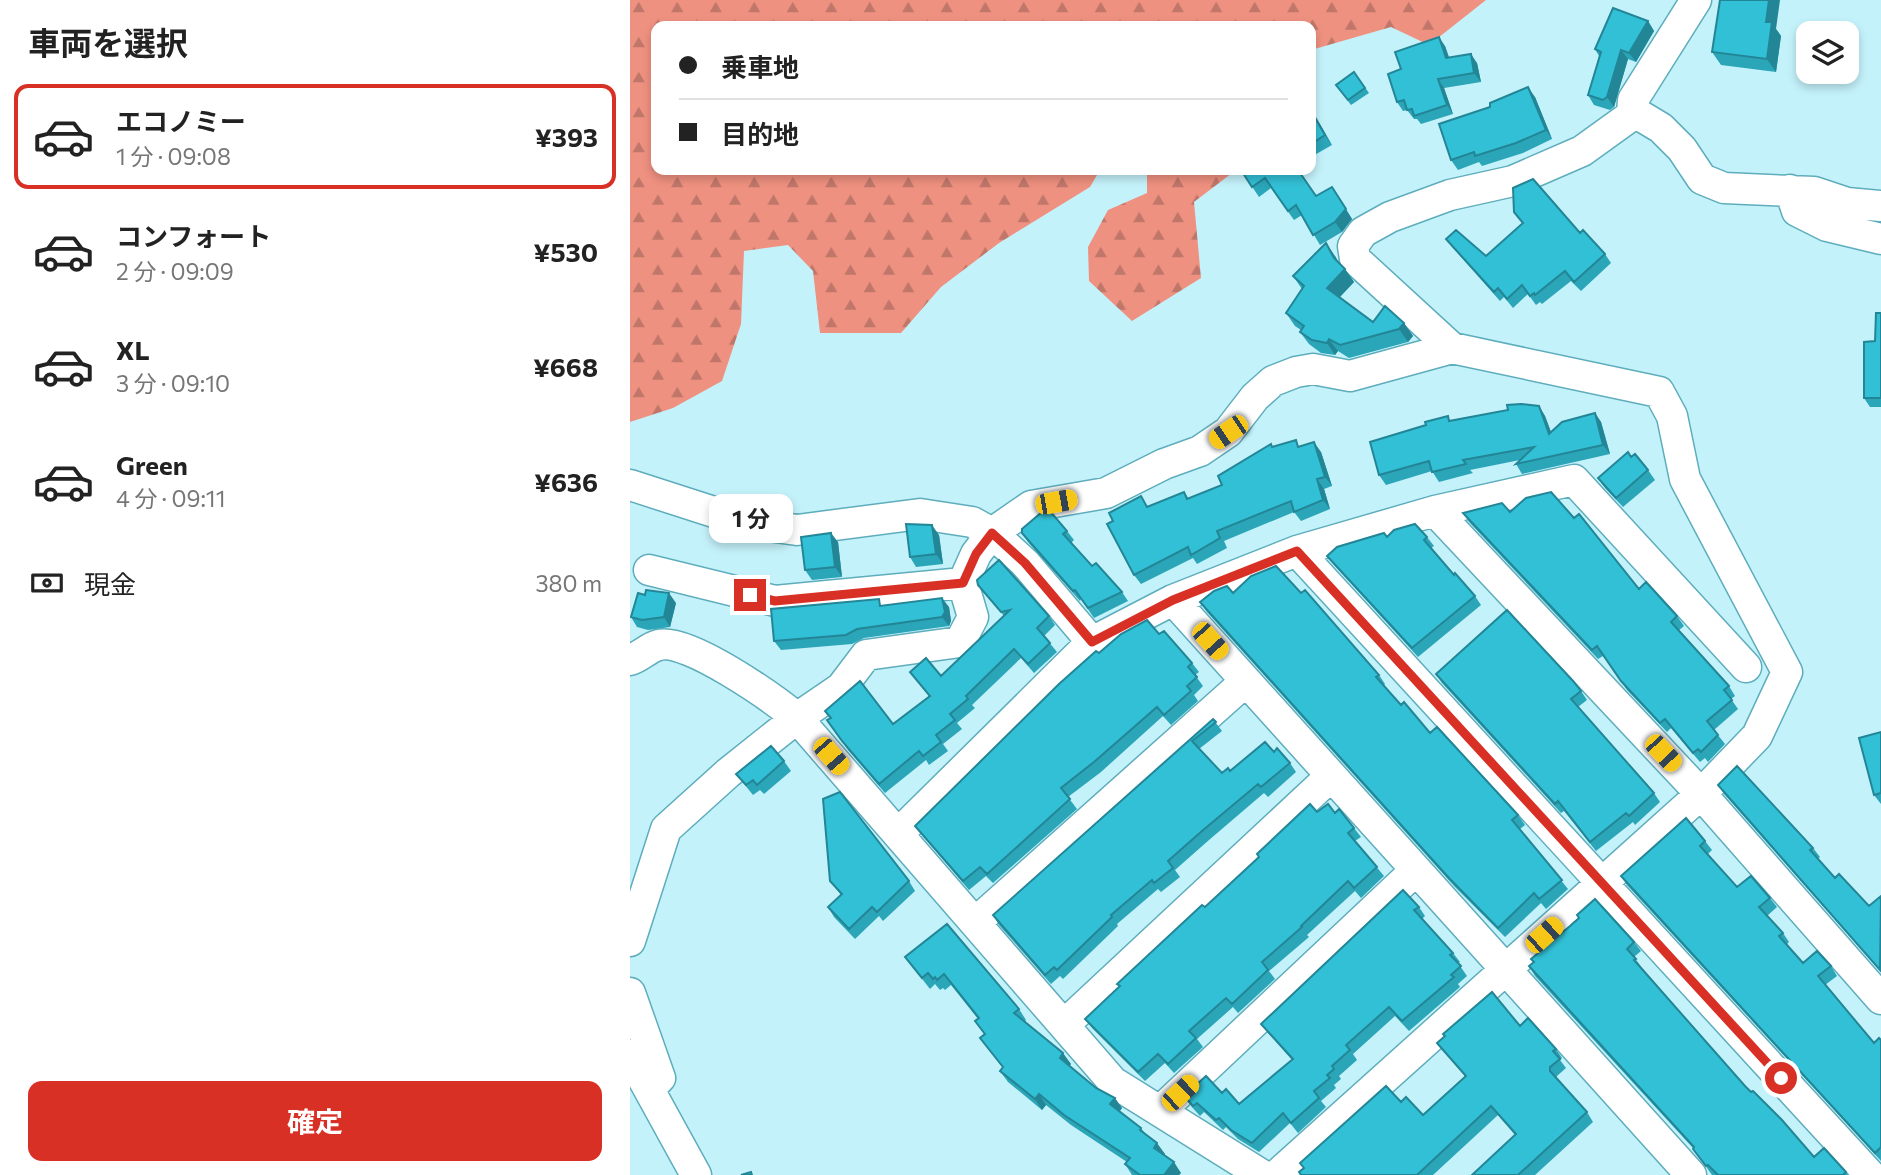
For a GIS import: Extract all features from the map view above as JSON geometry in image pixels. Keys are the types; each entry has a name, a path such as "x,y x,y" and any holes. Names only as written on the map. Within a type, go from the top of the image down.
{"street":[{"path":"1632,115 1633,100 1696,0"},
{"path":"1452,348 1355,259 1353,246 1363,232 1390,216 1450,195 1513,181 1582,150 1632,115 1641,116 1661,128 1682,149 1702,179 1724,188 1815,192 1847,203 1881,206"},
{"path":"1790,190 1797,211 1827,226 1881,239"},
{"path":"630,940 666,829 728,773 797,718 841,688 866,655 960,642 973,617 963,583 976,554 992,533 1031,506 1106,493 1164,464 1200,452 1228,432 1255,397 1273,381 1296,372 1313,369 1350,376 1452,348 1659,391 1672,416 1685,479 1787,672 1757,736 1702,794 1277,1175"},
{"path":"899,833 1092,642 1173,600 1297,551 1435,512 1574,480 1746,667"},
{"path":"630,485 748,523 797,530 920,514 972,522 992,533 1025,563 1092,642"},
{"path":"1435,512 1702,794 1881,999"},
{"path":"1297,551 1870,1175"},
{"path":"649,570 775,601 963,583"},
{"path":"1173,600 1691,1175"},
{"path":"630,660 659,645 682,646 769,695 797,718 1113,1082 1262,1175"},
{"path":"976,922 1247,681"},
{"path":"1064,1025 1331,776"},
{"path":"1160,1111 1416,870"},
{"path":"630,993 660,1078 649,1087"},
{"path":"630,1055 696,1175"}],"green space":[{"path":"630,0 1486,0 1429,45 1391,27 1316,49 1316,21 651,21 651,175 1097,175 1090,187 999,243 941,287 901,333 820,333 813,271 788,245 744,251 741,324 722,381 673,408 630,422"},
{"path":"1147,175 1229,175 1194,202 1201,278 1132,321 1089,281 1088,247 1108,210 1147,193"}],"building":[{"path":"1720,0 1769,0 1766,22 1772,22 1767,59 1712,52"},
{"path":"1613,8 1648,21 1629,53 1621,50 1607,97 1603,100 1588,95 1601,52 1595,49"},
{"path":"1439,37 1446,58 1471,54 1474,73 1438,79 1447,105 1414,116 1412,109 1407,110 1404,100 1397,102 1388,74 1401,69 1395,52"},
{"path":"1354,72 1365,88 1348,100 1336,85"},
{"path":"1528,87 1546,130 1475,156 1474,152 1451,160 1439,124 1490,107 1490,103"},
{"path":"1316,120 1325,135 1316,141"},
{"path":"1244,175 1301,175 1316,196 1332,187 1346,209 1335,222 1313,235 1296,205 1288,211 1265,178 1252,187"},
{"path":"1533,179 1580,233 1583,230 1605,254 1574,282 1565,271 1535,295 1534,293 1530,296 1522,285 1507,299 1498,288 1494,292 1446,239 1456,230 1486,256 1523,223 1514,212 1513,188"},
{"path":"1326,243 1334,258 1345,269 1327,288 1373,322 1385,306 1404,323 1399,329 1340,345 1329,339 1327,343 1312,340 1300,332 1304,326 1286,313 1304,286 1293,276"},
{"path":"1876,313 1881,313 1881,398 1864,398 1864,342 1875,341"},
{"path":"1507,405 1539,406 1549,434 1562,422 1595,413 1603,445 1516,464 1534,447 1463,460 1466,464 1432,472 1429,461 1379,475 1370,442 1448,416 1449,421 1508,410"},
{"path":"1296,440 1298,447 1314,442 1325,477 1317,479 1323,500 1294,512 1291,501 1217,531 1220,538 1191,555 1188,547 1134,575 1107,524 1113,521 1109,513 1141,496 1147,507 1184,492 1187,499 1222,485 1218,476 1271,444 1272,447"},
{"path":"1628,452 1631,457 1635,454 1648,470 1616,498 1598,478"},
{"path":"1551,492 1574,518 1579,514 1639,589 1646,582 1677,616 1671,622 1729,686 1724,690 1732,700 1707,721 1718,735 1701,752 1698,749 1693,753 1665,719 1660,723 1621,681 1597,646 1592,650 1463,513 1502,503 1510,512 1526,498"},
{"path":"1049,510 1067,531 1063,534 1092,566 1096,563 1122,592 1088,608 1075,590 1073,591 1022,533 1022,529 1042,512"},
{"path":"906,524 932,525 936,554 910,557"},
{"path":"1415,524 1427,537 1424,540 1475,596 1412,648 1327,556 1337,547 1384,533 1387,537 1394,530"},
{"path":"831,533 835,567 805,570 801,537"},
{"path":"999,560 1049,616 1037,628 1050,643 1028,664 1014,649 966,696 968,699 950,714 955,720 936,735 941,742 923,756 919,751 879,784 842,741 827,720 831,718 825,711 860,681 893,724 930,696 910,672 926,658 941,676 1010,610 1001,612 978,585 977,580"},
{"path":"1276,566 1301,593 1305,590 1379,675 1376,677 1401,705 1404,702 1430,733 1437,727 1518,815 1512,820 1562,880 1539,899 1534,893 1498,928 1449,878 1200,602 1214,591 1227,586 1233,593 1251,576"},
{"path":"646,590 669,593 664,617 642,620 631,617 638,593 645,595"},
{"path":"942,598 945,612 942,617 857,629 846,635 774,641 771,609 879,599 880,606"},
{"path":"1507,610 1573,681 1581,691 1571,699 1654,793 1629,816 1626,813 1590,842 1558,801 1555,804 1436,674"},
{"path":"1147,620 1159,634 1164,631 1192,663 1188,667 1197,677 1187,686 1191,691 1164,715 1157,707 1061,788 1070,799 987,874 980,867 963,881 915,826 1096,651 1099,653 1121,634"},
{"path":"1213,719 1216,722 1192,741 1222,773 1228,768 1230,771 1265,742 1274,752 1277,748 1290,763 1261,787 1258,784 1202,831 1168,861 1173,868 1154,883 1152,880 1111,915 1112,917 1057,970 1054,967 1045,975 993,915"},
{"path":"1881,732 1881,793 1874,795 1859,738"},
{"path":"771,746 784,761 757,785 753,780 746,785 736,774"},
{"path":"1737,766 1813,848 1810,850 1835,878 1839,874 1869,906 1881,896 1880,970 1718,785"},
{"path":"840,792 909,881 877,912 872,907 849,929 828,907 842,894 830,881 823,799"},
{"path":"1310,804 1317,812 1328,804 1335,813 1339,809 1354,828 1348,833 1377,867 1354,888 1348,881 1262,962 1268,970 1232,1004 1226,998 1189,1031 1196,1038 1168,1064 1158,1054 1138,1072 1085,1019 1120,986 1117,984 1202,905 1205,907 1259,857 1257,854"},
{"path":"1686,818 1705,841 1700,846 1737,887 1751,876 1770,898 1759,907 1783,933 1779,936 1803,963 1817,951 1831,966 1818,976 1874,1043 1879,1038 1881,1040 1881,1147 1875,1153 1621,876"},
{"path":"1403,890 1419,907 1414,910 1453,953 1450,955 1461,966 1451,975 1454,977 1402,1021 1389,1007 1346,1045 1350,1050 1332,1066 1334,1069 1327,1075 1330,1078 1314,1091 1319,1098 1291,1123 1283,1113 1252,1143 1231,1130 1219,1118 1216,1120 1197,1103 1193,1106 1184,1096 1206,1076 1222,1093 1226,1089 1239,1104 1293,1059 1261,1024"},
{"path":"1595,899 1634,942 1627,949 1636,959 1634,960 1745,1086 1782,1120 1814,1157 1824,1148 1846,1172 1843,1175 1718,1175 1706,1166 1694,1147 1529,966 1534,962 1531,959 1579,918 1577,915"},
{"path":"947,924 1019,1009 1014,1013 1063,1053 1060,1058 1096,1088 1115,1098 1110,1104 1157,1143 1154,1148 1174,1162 1164,1175 1140,1175 1125,1164 1130,1158 1064,1115 1039,1094 1035,1099 1000,1071 1003,1067 980,1038 985,1034 975,1021 979,1018 944,974 937,980 928,973 922,978 905,957"},
{"path":"1492,992 1520,1026 1528,1018 1556,1049 1553,1051 1560,1059 1550,1067 1550,1071 1587,1112 1518,1175 1472,1175 1516,1134 1491,1106 1417,1175 1301,1175 1299,1172 1304,1168 1300,1163 1386,1086 1401,1102 1406,1097 1423,1115 1466,1076 1437,1043 1445,1036 1443,1034"}],"route":[{"path":"750,595 775,601 963,583 976,554 992,533 1025,563 1092,642 1173,600 1297,551 1781,1078"}]}
